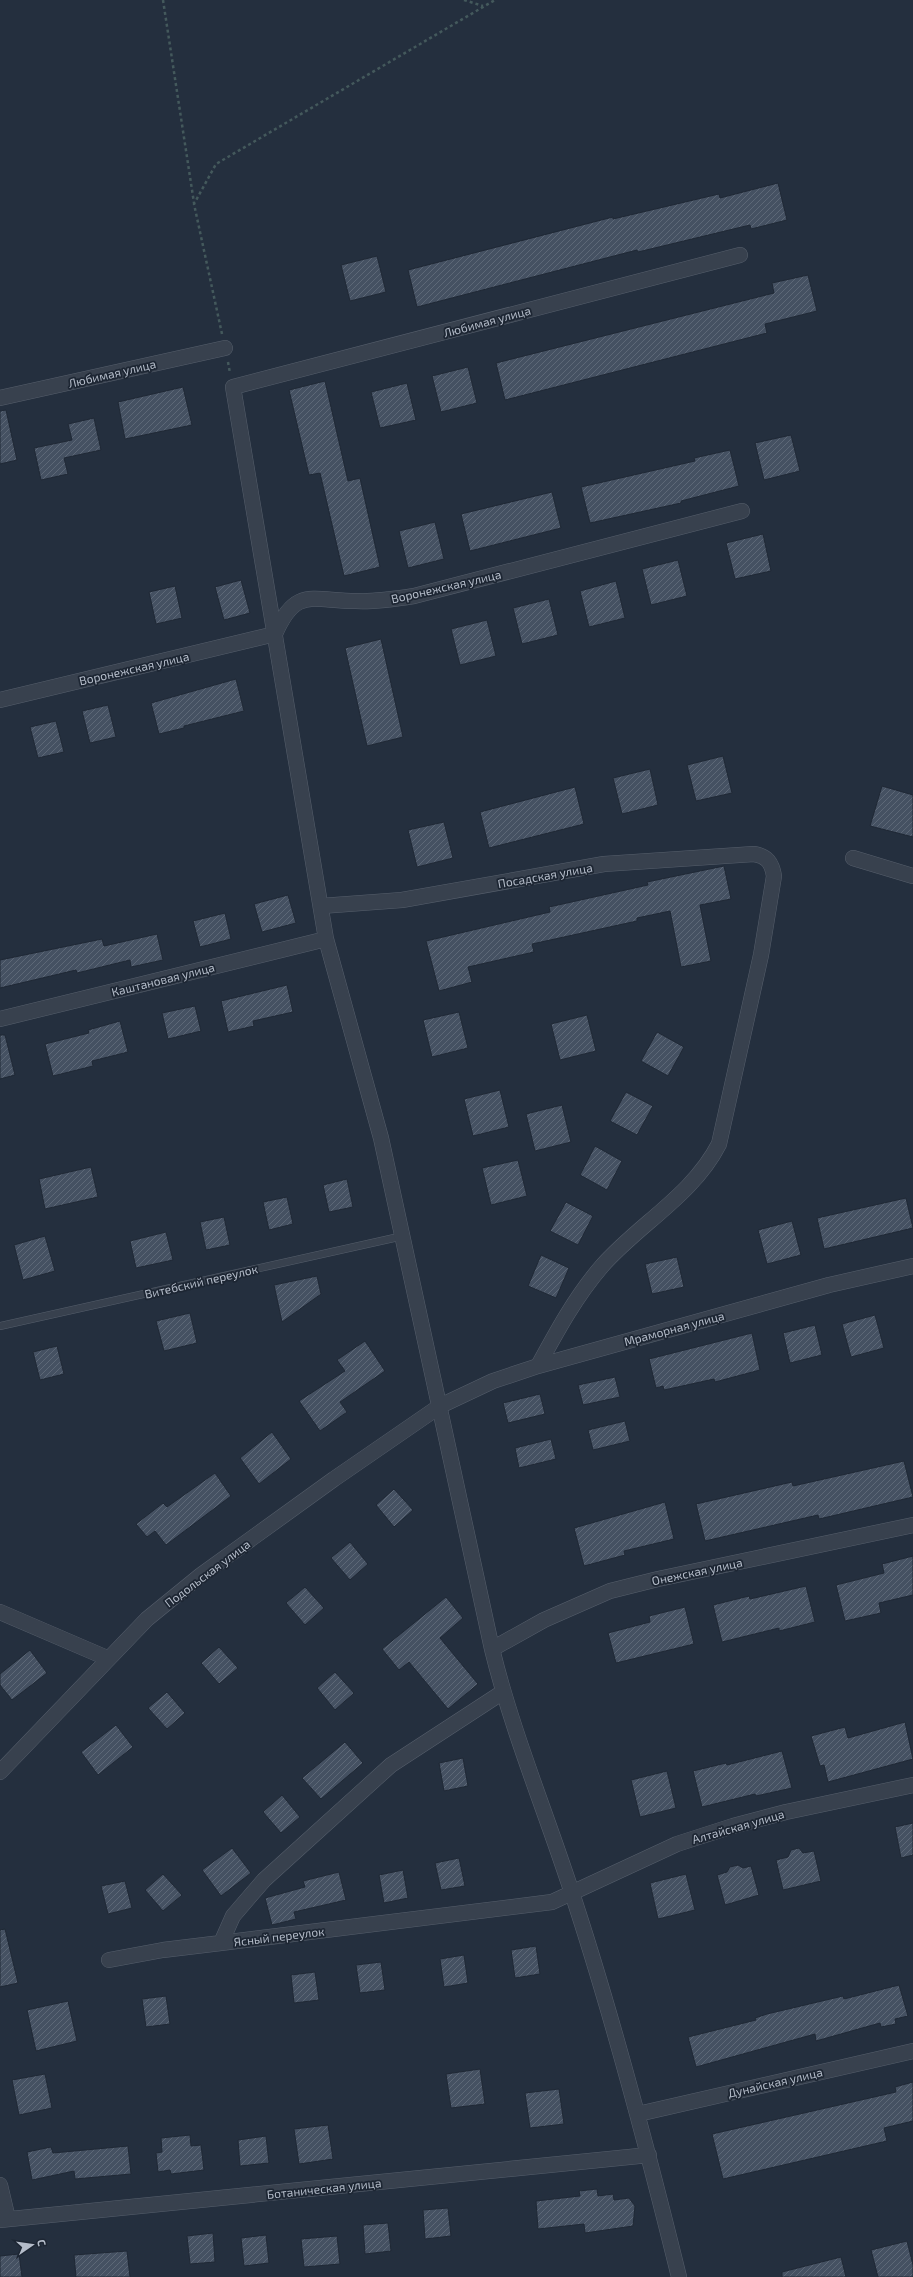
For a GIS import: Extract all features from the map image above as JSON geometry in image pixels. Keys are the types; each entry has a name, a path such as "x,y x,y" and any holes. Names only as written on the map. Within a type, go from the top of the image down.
{"street":[{"name":"Любимая улица","path":"233,387 740,255"},
{"name":"Любимая улица","path":"0,398 225,348"},
{"path":"233,387 326,939 381,1138 492,1649 503,1692 571,1891 638,2114 679,2277"},
{"name":"Воронежская улица","path":"0,700 275,634 289,608 300,601 331,598 369,601 414,596 742,511"},
{"name":"Посадская улица","path":"321,906 402,900 604,864 754,854 763,855 773,868 774,876 761,955 719,1144 709,1163 690,1184 630,1238 602,1266 569,1309 538,1366"},
{"path":"854,858 913,876"},
{"name":"Каштановая улица","path":"0,1019 326,939"},
{"name":"Мраморная улица","path":"440,1406 493,1381 538,1366 829,1285 913,1266"},
{"name":"Подольская улица","path":"0,1772 107,1658 147,1619 201,1575 334,1479 440,1406"},
{"name":"Онежская улица","path":"492,1649 544,1620 610,1591 658,1579 913,1524"},
{"path":"0,1612 107,1658"},
{"name":"Ясный переулок","path":"221,1943 233,1916 264,1880 391,1765 503,1692"},
{"name":"Алтайская улица","path":"571,1891 676,1844 733,1826 786,1812 913,1785"},
{"name":"Ясный переулок","path":"221,1943 372,1926 552,1902 571,1891"},
{"path":"109,1960 163,1950 221,1943"},
{"name":"Дунайская улица","path":"638,2114 913,2051"},
{"name":"Ботаническая улица","path":"4,2220 648,2155"},
{"path":"0,2185 4,2220"}],"lane":[{"name":"Витебский переулок","path":"0,1326 403,1236"}],"path":[{"path":"163,0 194,204 233,387"},
{"path":"464,0 484,6"},
{"path":"194,204 216,164 495,0"}],"building":[{"path":"778,183 787,220 751,229 750,225 638,252 637,250 417,307 408,270 613,217 613,219 719,194 720,198"},
{"path":"377,256 386,292 350,301 341,265"},
{"path":"808,275 817,311 765,324 767,333 505,400 496,363 774,293 772,283"},
{"path":"468,367 477,403 441,412 432,376"},
{"path":"325,381 348,481 360,478 380,567 344,576 320,473 309,475 289,390"},
{"path":"407,383 416,420 380,428 371,392"},
{"path":"183,387 192,425 125,439 118,402"},
{"path":"6,410 17,460 0,464 0,411"},
{"path":"94,418 101,450 64,458 68,474 41,480 34,448 72,440 68,424"},
{"path":"791,435 800,471 764,480 755,443"},
{"path":"730,450 739,486 681,501 681,503 590,523 581,487 695,461 694,458"},
{"path":"552,492 561,528 470,551 461,514"},
{"path":"435,522 444,559 408,568 399,531"},
{"path":"763,534 771,571 735,579 726,543"},
{"path":"678,560 687,596 651,605 642,569"},
{"path":"241,580 250,613 224,620 215,587"},
{"path":"616,581 625,618 589,627 580,591"},
{"path":"175,586 182,618 156,624 149,592"},
{"path":"549,599 558,635 522,644 513,608"},
{"path":"487,620 496,656 460,665 451,629"},
{"path":"381,639 403,737 367,746 345,648"},
{"path":"236,679 244,711 159,734 151,703"},
{"path":"108,705 116,737 90,743 82,711"},
{"path":"56,721 64,752 38,758 30,727"},
{"path":"723,756 732,793 696,801 687,765"},
{"path":"650,769 658,805 622,814 613,778"},
{"path":"882,786 913,795 913,837 870,826"},
{"path":"575,787 584,824 489,848 480,812"},
{"path":"444,822 453,858 417,867 408,830"},
{"path":"724,866 731,899 700,905 711,961 681,967 670,911 637,918 637,921 532,944 534,952 468,967 472,982 439,991 426,941 550,912 549,907 648,885 647,882"},
{"path":"288,895 296,923 262,932 254,904"},
{"path":"225,913 231,939 200,947 193,921"},
{"path":"157,934 163,960 131,967 130,960 77,973 76,970 0,988 0,960 102,939 104,946"},
{"path":"287,985 293,1012 253,1021 254,1026 228,1032 221,1001"},
{"path":"195,1006 201,1031 168,1039 162,1013"},
{"path":"459,1012 468,1048 432,1057 423,1020"},
{"path":"587,1015 596,1051 560,1060 551,1024"},
{"path":"120,1021 128,1052 92,1061 93,1066 53,1076 45,1044 89,1033 88,1030"},
{"path":"657,1032 684,1047 668,1076 641,1061"},
{"path":"0,1035 5,1035 15,1075 0,1079"},
{"path":"500,1090 509,1127 473,1136 464,1099"},
{"path":"626,1092 653,1106 637,1135 610,1121"},
{"path":"562,1105 571,1142 535,1151 526,1114"},
{"path":"595,1146 622,1161 607,1190 580,1175"},
{"path":"518,1160 527,1196 491,1205 482,1168"},
{"path":"91,1167 98,1197 45,1209 39,1179"},
{"path":"347,1179 353,1207 329,1212 323,1185"},
{"path":"287,1197 293,1224 269,1230 263,1202"},
{"path":"906,1198 913,1228 824,1249 817,1218"},
{"path":"566,1202 593,1216 578,1245 550,1231"},
{"path":"224,1217 230,1245 206,1250 200,1222"},
{"path":"792,1221 801,1255 767,1264 758,1230"},
{"path":"166,1232 173,1260 136,1268 130,1241"},
{"path":"45,1236 55,1271 23,1280 14,1245"},
{"path":"541,1255 569,1268 556,1298 528,1286"},
{"path":"677,1257 684,1287 652,1294 645,1264"},
{"path":"317,1276 321,1294 282,1322 274,1285"},
{"path":"190,1313 197,1343 164,1351 156,1321"},
{"path":"875,1315 884,1348 851,1357 842,1324"},
{"path":"815,1325 822,1355 790,1363 783,1333"},
{"path":"752,1333 760,1370 715,1382 714,1379 664,1390 663,1386 656,1388 649,1359"},
{"path":"365,1341 385,1371 340,1402 347,1412 320,1431 299,1401 345,1371 337,1360"},
{"path":"57,1346 64,1374 40,1380 33,1352"},
{"path":"615,1377 620,1397 583,1405 578,1385"},
{"path":"540,1394 545,1414 508,1423 503,1403"},
{"path":"625,1421 630,1441 593,1450 588,1430"},
{"path":"272,1432 291,1459 259,1484 240,1458"},
{"path":"551,1439 556,1459 519,1468 515,1448"},
{"path":"904,1461 913,1497 819,1519 818,1515 705,1541 696,1504 792,1482 793,1486"},
{"path":"215,1473 231,1496 166,1545 155,1531 147,1537 136,1524 163,1503 167,1507"},
{"path":"394,1489 413,1510 394,1527 376,1505"},
{"path":"665,1502 674,1539 624,1551 625,1555 584,1566 574,1528"},
{"path":"350,1542 368,1564 350,1580 331,1558"},
{"path":"913,1556 913,1595 879,1603 881,1613 845,1621 836,1585 884,1573 882,1564"},
{"path":"806,1586 815,1622 779,1631 779,1628 722,1642 713,1605 749,1596 750,1599"},
{"path":"305,1587 324,1608 305,1625 286,1603"},
{"path":"446,1597 463,1618 440,1638 478,1684 448,1709 409,1662 399,1670 382,1649"},
{"path":"685,1607 694,1644 616,1663 608,1633 650,1622 649,1616"},
{"path":"219,1647 238,1668 219,1684 201,1663"},
{"path":"30,1650 47,1673 12,1700 0,1685 0,1674"},
{"path":"335,1672 354,1693 335,1710 317,1688"},
{"path":"167,1692 185,1713 167,1729 148,1708"},
{"path":"905,1722 913,1759 828,1782 824,1765 820,1766 811,1736 845,1727 848,1738"},
{"path":"116,1725 133,1747 98,1775 81,1752"},
{"path":"345,1742 363,1763 321,1799 302,1778"},
{"path":"782,1751 792,1788 756,1796 755,1794 702,1807 693,1771 726,1763 727,1765"},
{"path":"463,1758 468,1786 444,1791 439,1763"},
{"path":"667,1771 676,1808 640,1817 631,1780"},
{"path":"282,1795 300,1817 281,1833 263,1812"},
{"path":"913,1823 913,1855 901,1858 895,1827"},
{"path":"232,1848 251,1873 221,1896 202,1870"},
{"path":"799,1848 803,1853 814,1851 821,1881 783,1890 776,1860 788,1857 791,1850"},
{"path":"459,1858 465,1886 441,1890 435,1863"},
{"path":"738,1865 743,1868 751,1866 759,1895 725,1905 717,1875 727,1872 730,1867"},
{"path":"403,1870 408,1898 384,1903 379,1875"},
{"path":"339,1872 346,1900 294,1912 296,1919 272,1925 265,1898 305,1887 303,1881"},
{"path":"163,1874 182,1895 163,1911 145,1890"},
{"path":"686,1874 695,1910 658,1919 650,1883"},
{"path":"125,1881 132,1908 108,1914 101,1886"},
{"path":"5,1929 18,1983 0,1987 0,1930"},
{"path":"536,1946 540,1974 515,1978 511,1950"},
{"path":"464,1955 468,1983 444,1987 440,1959"},
{"path":"381,1962 385,1990 360,1993 356,1965"},
{"path":"315,1972 319,2000 294,2003 291,1975"},
{"path":"899,1985 908,2016 895,2019 896,2024 881,2027 880,2023 816,2041 815,2034 696,2067 688,2037 756,2020 755,2018 767,2014 843,1996 844,1999"},
{"path":"166,1996 170,2024 146,2027 142,1999"},
{"path":"68,2001 77,2041 36,2051 27,2010"},
{"path":"480,2069 485,2104 451,2108 446,2074"},
{"path":"45,2074 52,2108 19,2115 12,2080"},
{"path":"913,2082 913,2121 884,2128 887,2141 723,2179 712,2134 896,2092 895,2087"},
{"path":"559,2089 564,2124 530,2128 525,2093"},
{"path":"328,2125 333,2159 299,2164 294,2129"},
{"path":"190,2135 191,2146 201,2145 204,2170 171,2174 170,2170 158,2172 156,2153 162,2152 161,2138"},
{"path":"266,2136 269,2163 240,2166 238,2140"},
{"path":"128,2146 131,2174 75,2179 74,2171 32,2180 27,2152 51,2147 53,2153"},
{"path":"597,2189 598,2196 613,2194 614,2200 629,2198 635,2206 633,2226 585,2233 584,2224 538,2229 536,2201 580,2196 579,2191"},
{"path":"448,2208 451,2236 425,2239 423,2210"},
{"path":"388,2223 391,2251 365,2254 363,2225"},
{"path":"213,2233 215,2262 190,2264 187,2236"},
{"path":"266,2235 269,2263 244,2266 241,2238"},
{"path":"337,2236 340,2264 304,2267 301,2239"},
{"path":"907,2241 913,2265 913,2277 878,2277 871,2250"},
{"path":"127,2251 130,2277 76,2277 74,2255"},
{"path":"19,2254 22,2277 0,2277 0,2256"},
{"path":"841,2257 846,2277 782,2277 782,2272"}]}
